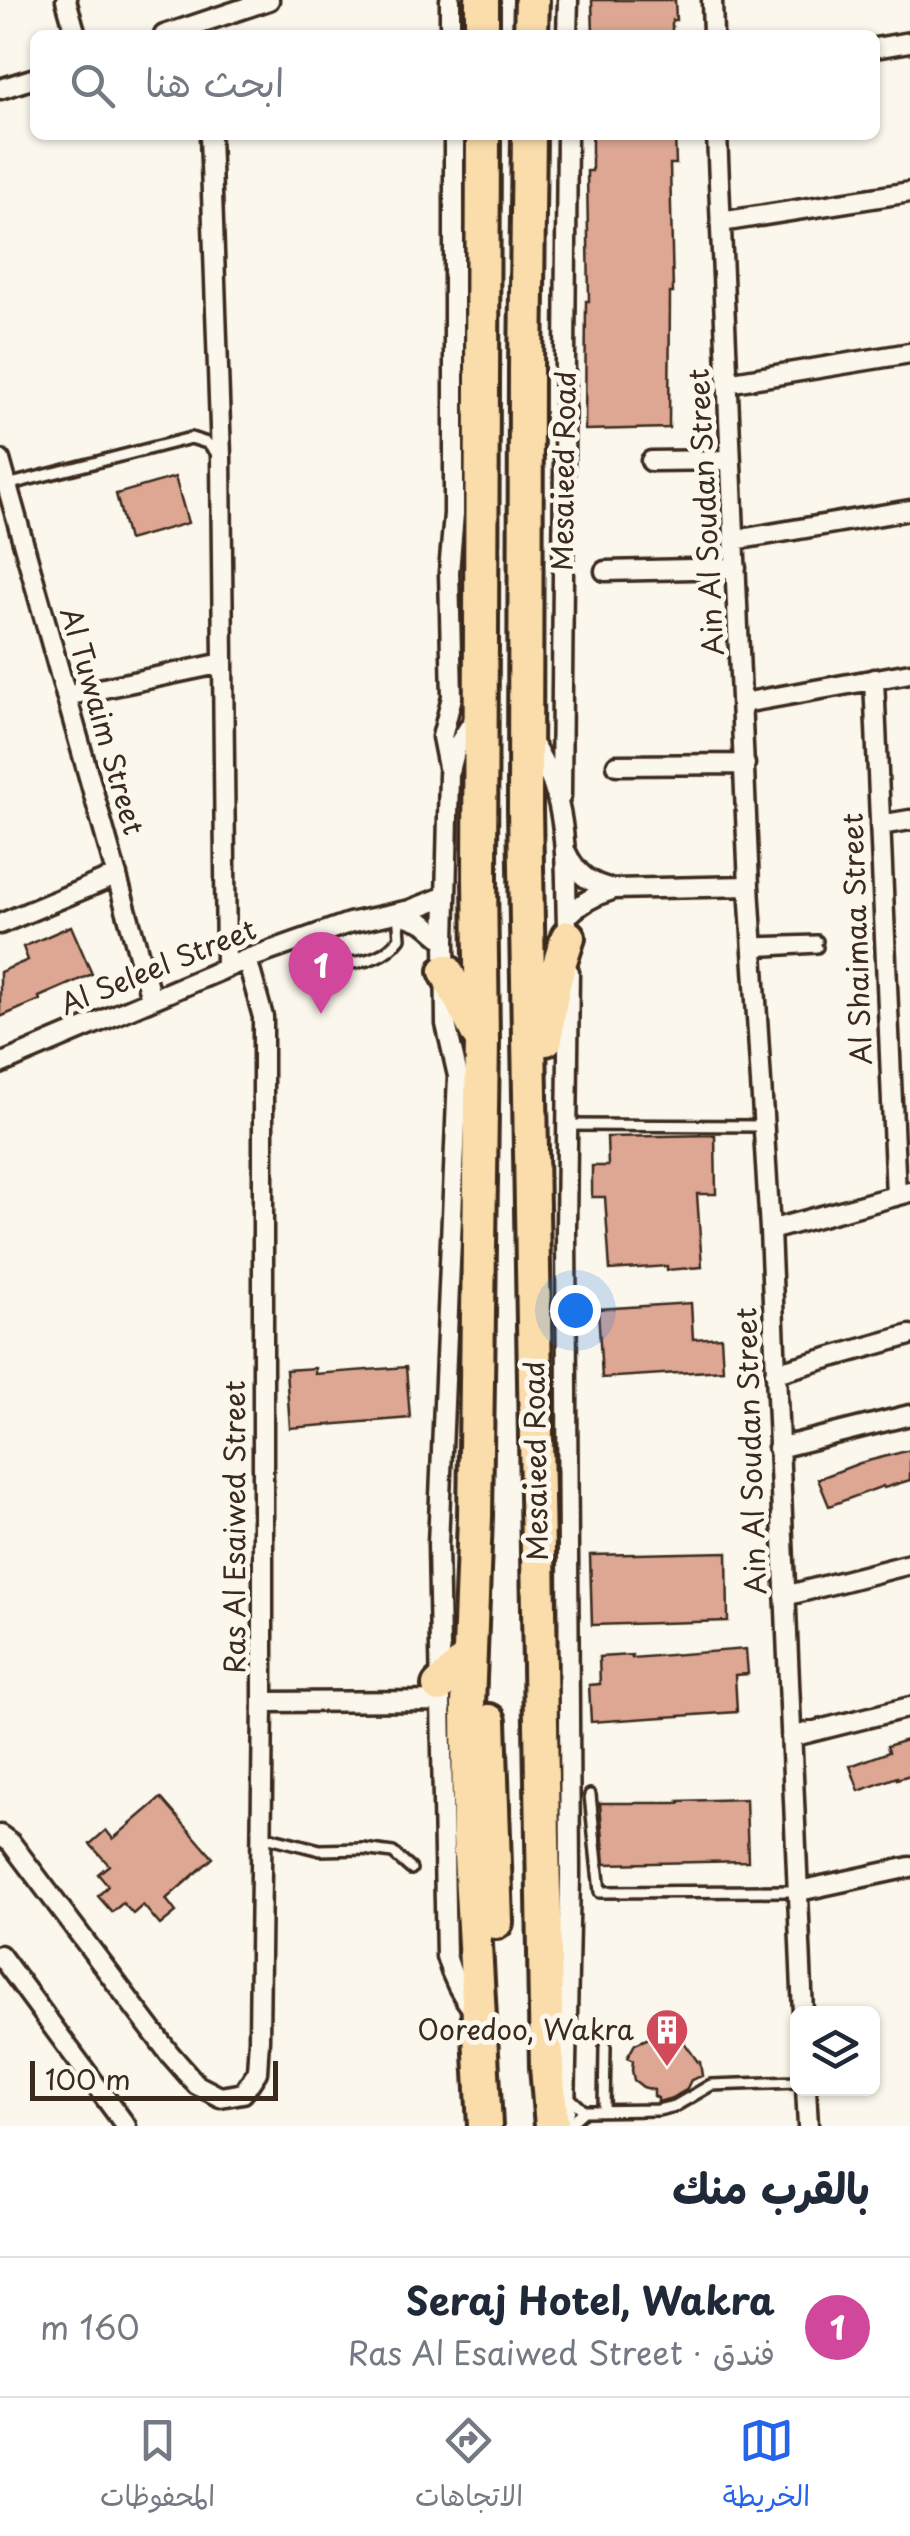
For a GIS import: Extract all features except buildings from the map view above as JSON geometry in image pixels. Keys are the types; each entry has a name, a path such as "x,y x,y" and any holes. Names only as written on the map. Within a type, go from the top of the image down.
{"highway":[{"path":"482,0 482,30"},
{"name":"Mesaieed Road","path":"483,140 482,1041 469,1836 485,2126"},
{"name":"Mesaieed Road","path":"530,140 525,735 547,2066 552,2126"},
{"path":"531,1202 548,1010 567,926"},
{"path":"446,956 482,1041"},
{"path":"475,1517 487,1672 506,2126"},
{"path":"439,1694 469,1657"},
{"path":"472,2126 483,2087"}],"street":[{"path":"66,0 75,30"},
{"path":"205,28 270,0"},
{"path":"567,30 568,0"},
{"path":"712,0 713,30"},
{"path":"448,4 450,30"},
{"path":"880,47 910,42"},
{"path":"0,89 30,80"},
{"path":"210,140 221,456 226,967"},
{"name":"Mesaieed Road","path":"450,775 442,737 452,697 449,572 454,494 454,140"},
{"name":"Mesaieed Road","path":"566,2126 570,1876 568,1125 566,850 560,806 567,140"},
{"name":"Ain Al Soudan Street","path":"717,140 803,2006"},
{"path":"721,222 910,192"},
{"path":"727,383 910,353"},
{"name":"Al Tuwaim Street","path":"0,460 151,998"},
{"path":"651,461 730,460"},
{"path":"735,540 910,510"},
{"path":"605,571 736,568"},
{"path":"66,696 223,663"},
{"path":"743,703 910,673"},
{"name":"Al Shaimaa Street","path":"874,679 903,1194"},
{"name":"Mesaieed Road","path":"480,709 456,748 450,775 446,1024 458,1076 438,1544 446,1956 452,1978 480,2018"},
{"name":"Mesaieed Road","path":"525,735 543,757 560,806"},
{"path":"617,765 744,764"},
{"path":"880,824 910,820"},
{"path":"566,850 583,878 613,890"},
{"path":"0,924 116,875"},
{"path":"567,926 580,904 613,890 749,886"},
{"name":"Al Seleel Street","path":"0,1064 247,958 349,923 423,906 446,896"},
{"path":"398,912 424,923 446,956"},
{"name":"Ras Al Esaiwed Street","path":"0,1835 11,1843 196,2084 220,2097 243,2093 257,2072 262,1702 263,1017 247,958"},
{"path":"770,1230 903,1194"},
{"path":"775,1373 910,1335"},
{"path":"778,1448 910,1415"},
{"path":"784,1596 910,1564"},
{"path":"262,1702 439,1694"},
{"path":"791,1737 910,1707"},
{"path":"799,1891 910,1867"},
{"path":"0,1955 126,2126"},
{"path":"806,2096 808,2126"}],"lane":[{"path":"7,485 191,438 208,443 221,456"},
{"path":"301,940 315,962 351,963 378,957 400,938 398,912"},
{"path":"752,947 817,944"},
{"path":"568,1125 762,1126"},
{"path":"590,1796 600,1892 799,1891"},
{"path":"261,1835 320,1850 393,1853 412,1869"},
{"path":"604,2110 605,2047"},
{"path":"566,2126 584,2111 666,2108 710,2085 790,2082"},
{"path":"565,2090 584,2111"}],"place":[{"name":"Seraj Hotel, Wakra","path":"321,1014"},
{"name":"Ooredoo, Wakra","path":"667,2068"}]}
